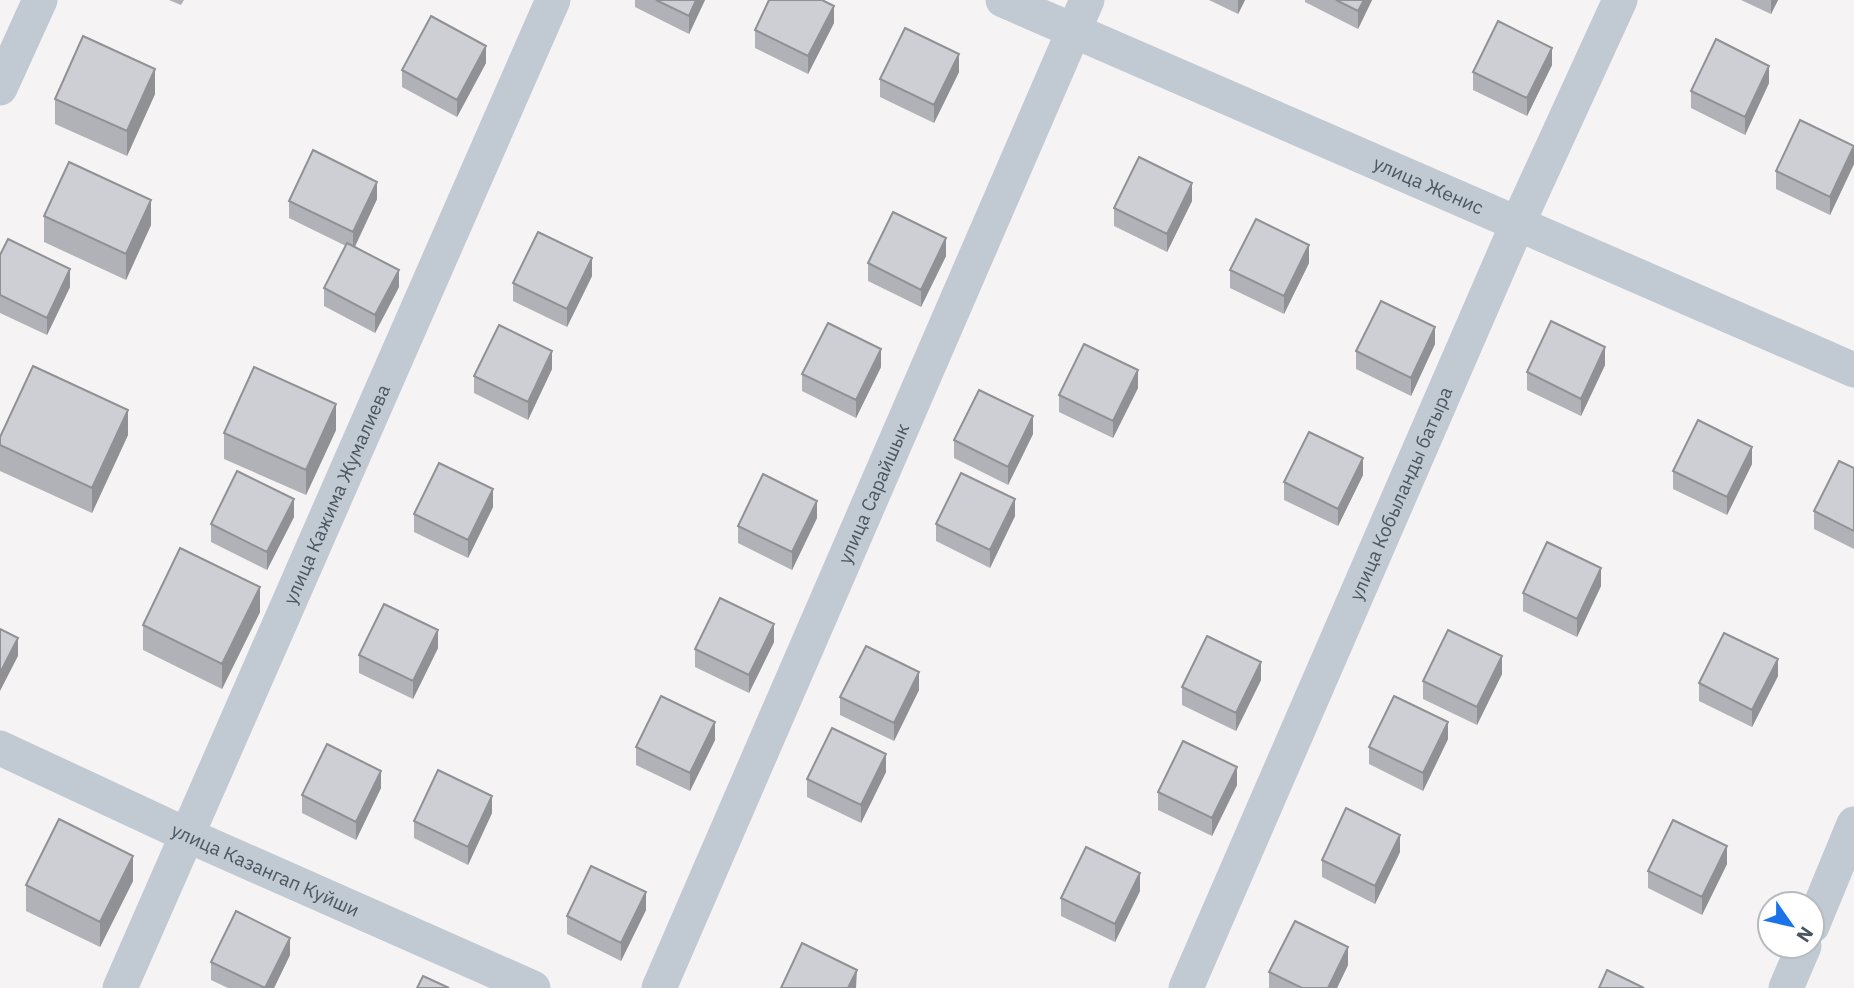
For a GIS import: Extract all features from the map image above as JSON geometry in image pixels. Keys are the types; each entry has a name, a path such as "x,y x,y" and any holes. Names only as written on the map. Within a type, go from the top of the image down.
{"street":[{"path":"0,88 40,0"},
{"name":"улица Кажима Жумалиева","path":"120,988 553,0"},
{"name":"улица Женис","path":"1003,0 1080,15 1517,225 1854,370"},
{"name":"улица Кобыланды батыра","path":"1186,988 1517,225 1620,0"},
{"name":"улица Сарайшык","path":"659,988 1080,15"},
{"name":"улица Казангап Куйши","path":"0,748 187,835 533,988"},
{"path":"1826,892 1854,824"},
{"path":"1786,988 1798,960"}],"building":[{"path":"656,0 696,0 689,16"},
{"path":"769,0 822,0 834,6 808,56 755,30"},
{"path":"1336,0 1364,0 1358,11"},
{"path":"431,16 486,46 457,100 402,70"},
{"path":"1498,21 1552,48 1527,98 1473,72"},
{"path":"905,28 959,54 934,105 880,79"},
{"path":"83,36 155,69 127,131 55,99"},
{"path":"1716,39 1769,66 1745,117 1691,91"},
{"path":"1800,120 1854,146 1830,197 1776,171"},
{"path":"313,150 377,182 353,232 289,201"},
{"path":"1139,157 1192,183 1167,234 1114,208"},
{"path":"69,162 151,200 126,254 44,216"},
{"path":"893,212 946,238 921,290 868,263"},
{"path":"1256,219 1309,245 1284,296 1230,270"},
{"path":"538,232 592,258 567,309 513,283"},
{"path":"8,239 70,269 47,318 0,295 0,255"},
{"path":"347,243 399,270 375,315 324,288"},
{"path":"1381,301 1435,327 1411,378 1356,351"},
{"path":"1551,321 1605,347 1581,399 1527,372"},
{"path":"828,323 881,349 856,400 802,374"},
{"path":"499,325 552,351 528,402 474,376"},
{"path":"1084,344 1138,370 1113,421 1059,395"},
{"path":"33,366 128,410 92,488 0,445 0,437"},
{"path":"254,367 336,404 306,470 224,433"},
{"path":"979,390 1033,416 1008,467 954,440"},
{"path":"1698,420 1752,447 1727,497 1673,471"},
{"path":"1309,432 1363,458 1338,509 1284,482"},
{"path":"1839,461 1854,468 1854,531 1814,511"},
{"path":"439,463 493,489 468,540 414,514"},
{"path":"237,471 294,499 267,552 211,524"},
{"path":"961,473 1015,499 990,550 936,524"},
{"path":"763,474 817,501 792,552 738,526"},
{"path":"1547,542 1601,568 1577,619 1523,593"},
{"path":"180,548 260,587 222,664 143,625"},
{"path":"720,598 774,624 749,675 695,649"},
{"path":"384,604 438,630 413,681 359,655"},
{"path":"0,629 18,638 0,673"},
{"path":"1448,630 1502,656 1477,707 1423,681"},
{"path":"1724,633 1778,659 1752,710 1699,683"},
{"path":"1207,636 1261,662 1236,713 1182,687"},
{"path":"866,646 919,672 894,723 840,697"},
{"path":"661,696 715,722 690,773 636,747"},
{"path":"1394,696 1448,722 1423,773 1369,747"},
{"path":"832,728 886,754 861,805 807,779"},
{"path":"1183,741 1237,767 1212,818 1158,792"},
{"path":"327,744 381,771 356,822 302,795"},
{"path":"438,770 492,796 468,847 414,821"},
{"path":"1346,808 1400,835 1375,886 1322,860"},
{"path":"59,819 133,856 100,922 26,885"},
{"path":"1673,820 1727,846 1702,897 1648,871"},
{"path":"1086,847 1140,873 1115,924 1061,898"},
{"path":"591,866 646,892 621,943 567,916"},
{"path":"236,911 290,938 265,988 211,962"},
{"path":"1295,921 1348,947 1328,988 1302,988 1269,972"},
{"path":"802,943 857,970 848,988 781,988"},
{"path":"1607,970 1644,988 1599,988"},
{"path":"423,976 449,988 417,988"}]}
